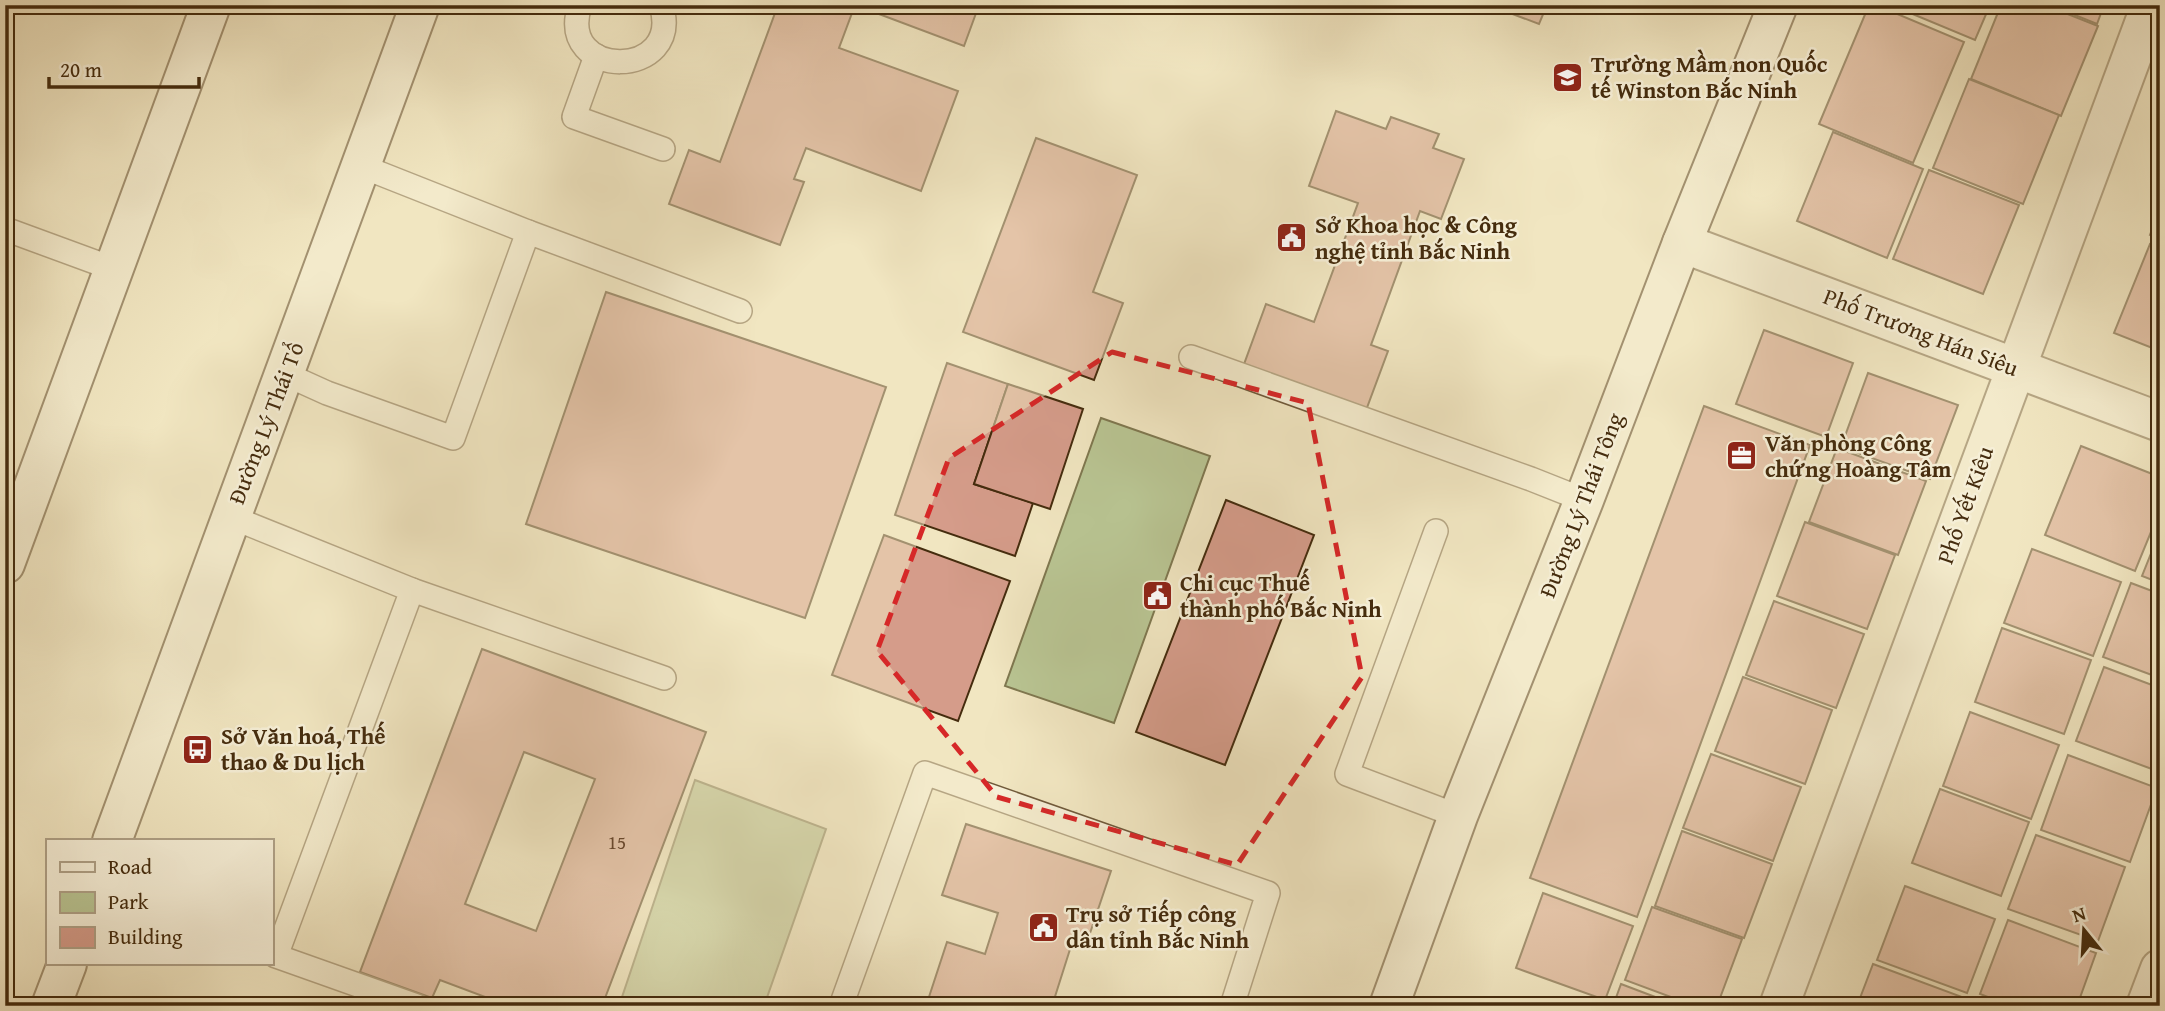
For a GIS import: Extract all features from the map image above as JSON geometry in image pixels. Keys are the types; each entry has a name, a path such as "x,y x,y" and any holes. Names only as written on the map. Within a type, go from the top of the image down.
{"street":[{"path":"5,564 211,5"},
{"name":"Đường Lý Thái Tổ","path":"113,839 420,5"},
{"name":"Đường Lý Thái Tông","path":"1389,1006 1458,816 1778,5"},
{"name":"Phố Yết Kiêu","path":"1779,1006 2151,5"},
{"name":"Phố Trương Hán Siêu","path":"1682,243 2160,422"},
{"path":"51,1006 66,965"},
{"path":"2146,1006 2160,969"}],"lane":[{"path":"580,5 577,29 582,41 590,52 616,64 630,63 654,48 661,36 661,5"},
{"path":"596,56 574,117 663,149"},
{"path":"361,166 740,311"},
{"path":"5,229 114,269"},
{"path":"285,374 327,393 453,438 528,232"},
{"path":"1191,357 1584,500"},
{"path":"231,517 412,590 664,678"},
{"path":"1436,531 1347,774 1458,816"},
{"path":"412,590 276,956 417,1006"},
{"path":"841,1006 925,773 1268,893 1232,1006"}],"highlighted area":[{"path":"1112,352 1308,403 1362,677 1237,865 997,797 877,651 949,458"}],"green space":[{"path":"1101,418 1210,456 1114,723 1005,686"},
{"path":"695,780 826,829 764,1006 619,1006"}],"building":[{"path":"778,5 855,5 839,48 958,91 921,191 806,148 794,179 804,182 780,245 669,204 689,150 720,162"},
{"path":"855,5 979,5 964,46"},
{"path":"1489,5 1547,5 1539,24"},
{"path":"1869,5 1876,5 1964,42 1913,163 1819,124"},
{"path":"1891,5 1990,5 1975,40"},
{"path":"2001,5 2045,5 2098,26 2061,116 1971,79"},
{"path":"2050,5 2104,5 2097,24"},
{"path":"1969,79 2059,115 2023,204 1933,168"},
{"path":"1336,111 1386,129 1391,117 1439,134 1433,148 1464,159 1441,219 1420,211 1371,345 1388,351 1365,413 1243,367 1266,304 1314,322 1358,203 1309,186"},
{"path":"1833,132 1923,169 1887,258 1797,221"},
{"path":"1036,138 1137,175 1093,292 1123,303 1094,380 963,332"},
{"path":"1929,170 2019,205 1983,294 1893,259"},
{"path":"2160,208 2160,239 2150,235"},
{"path":"2150,244 2160,248 2160,351 2114,333"},
{"path":"606,292 886,387 805,618 526,524"},
{"path":"1764,330 1853,363 1826,437 1736,404"},
{"path":"947,363 1008,384 974,484 1033,503 1015,556 895,515"},
{"path":"1868,373 1958,405 1930,479 1841,447"},
{"path":"1008,384 1083,409 1050,509 974,484"},
{"path":"1704,406 1810,445 1637,917 1530,878"},
{"path":"2081,446 2160,477 2160,510 2135,571 2045,535"},
{"path":"1837,448 1926,481 1898,555 1809,522"},
{"path":"1226,500 1314,535 1225,765 1136,732"},
{"path":"1805,522 1895,555 1867,629 1777,596"},
{"path":"2160,531 2160,583 2142,576"},
{"path":"884,535 1010,581 958,721 832,675"},
{"path":"2032,549 2121,582 2093,656 2004,623"},
{"path":"2131,583 2160,594 2160,678 2103,657"},
{"path":"1774,601 1864,634 1836,708 1746,675"},
{"path":"2002,628 2091,660 2064,734 1975,702"},
{"path":"482,649 706,732 602,1006 509,1006 440,980 432,998 360,972","holes":["524,752 595,779 536,931 465,904"]},
{"path":"2104,667 2160,688 2160,772 2076,741"},
{"path":"1743,677 1832,710 1805,784 1715,751"},
{"path":"1970,712 2059,745 2031,819 1943,786"},
{"path":"1711,754 1801,787 1773,861 1683,828"},
{"path":"2068,755 2157,788 2130,862 2041,830"},
{"path":"1940,789 2029,822 2001,896 1912,863"},
{"name":"Trụ sở Tiếp công dân tỉnh Bắc Ninh","path":"966,824 1111,871 1085,948 1072,943 1052,1006 936,1006 927,1003 947,942 985,954 998,913 942,895"},
{"path":"1682,831 1772,864 1744,938 1655,906"},
{"path":"2036,835 2125,867 2098,941 2008,909"},
{"path":"1905,886 1995,919 1967,993 1877,960"},
{"path":"1543,893 1633,926 1605,1000 1516,968"},
{"path":"1652,907 1742,939 1717,1006 1695,1006 1625,980"},
{"path":"2008,920 2096,953 2077,1006 2011,1006 1980,994"},
{"path":"1873,964 1962,997 1959,1006 1857,1006"},
{"path":"1621,984 1679,1006 1613,1006"}],"place":[{"name":"Trường Mầm non Quốc tế Winston Bắc Ninh","path":"1568,77"},
{"name":"Sở Khoa học & Công nghệ tỉnh Bắc Ninh","path":"1292,238"},
{"name":"Văn phòng Công chứng Hoàng Tâm","path":"1742,456"},
{"name":"Chi cục Thuế thành phố Bắc Ninh","path":"1157,596"},
{"name":"Sở Văn hoá, Thế thao & Du lịch","path":"198,749"},
{"name":"Trụ sở Tiếp công dân tỉnh Bắc Ninh","path":"1043,927"}]}
